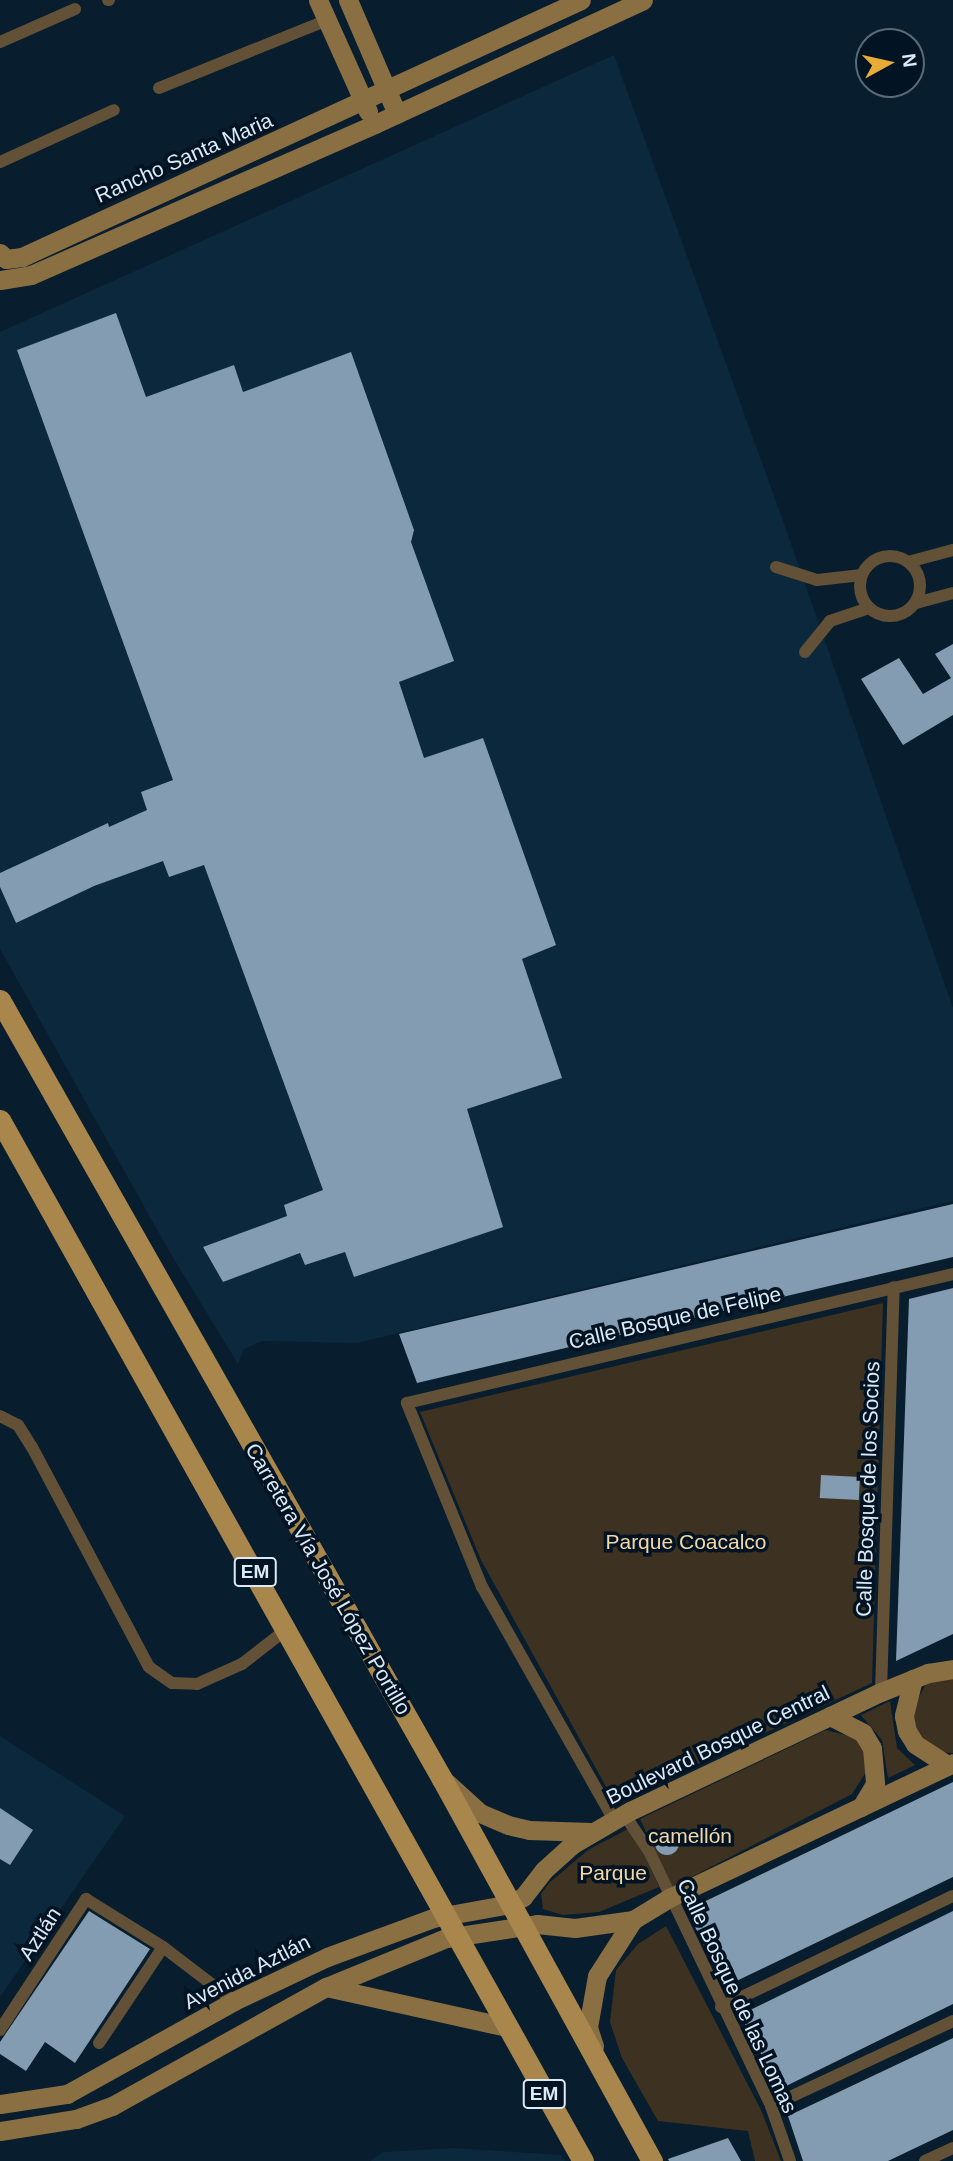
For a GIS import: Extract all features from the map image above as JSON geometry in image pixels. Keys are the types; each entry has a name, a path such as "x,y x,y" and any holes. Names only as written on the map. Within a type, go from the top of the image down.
{"main road":[{"name":"Carretera Vía José López Portillo","path":"0,1000 442,1779 517,1900 525,1929 652,2161"},
{"name":"EM","path":"0,1120 583,2161"}],"street":[{"path":"318,0 375,124"},
{"path":"348,0 397,114"},
{"name":"Rancho Santa Maria","path":"0,253 6,259 22,257 581,0"},
{"path":"0,279 31,275 375,124 643,0"},
{"path":"0,42 75,9"},
{"path":"159,88 327,20"},
{"path":"0,162 114,110"},
{"path":"776,567 817,580 862,575 884,556 908,562 953,550"},
{"path":"908,562 921,583 916,603"},
{"path":"862,575 861,595 869,608 891,617 916,603 953,593"},
{"path":"805,652 830,621 869,608"},
{"name":"Calle Bosque de Felipe","path":"407,1403 953,1274"},
{"name":"Calle Bosque de los Socios","path":"881,1692 894,1287"},
{"name":"Calle Bosque de las Lomas","path":"407,1403 482,1587 619,1817 649,1851 721,2007 771,2106 790,2161"},
{"path":"0,1416 18,1425 32,1447 149,1667 172,1683 197,1684 242,1664 287,1629"},
{"path":"950,1764 915,1744 907,1731 904,1716 921,1676 953,1660"},
{"name":"Boulevard Bosque Central","path":"517,1900 544,1870 593,1832 619,1817 881,1692 921,1676 953,1669"},
{"path":"830,1716 863,1733 872,1748 875,1784 860,1808"},
{"path":"605,2079 588,2027 589,2005 606,1955 633,1920 669,1898 950,1764"},
{"path":"442,1779 480,1813 508,1825 529,1830 593,1832"},
{"path":"721,2007 953,1896"},
{"name":"Aztlán","path":"0,2030 86,1899 163,1947 234,2001"},
{"name":"Avenida Aztlán","path":"0,2104 67,2094 234,2001 314,1963 446,1916 517,1900"},
{"path":"0,2131 76,2119 112,2106 326,1987 457,1937 525,1929 537,1924 575,1928 633,1920"},
{"path":"99,2043 163,1947"},
{"path":"314,1963 326,1987"},
{"path":"326,1987 506,2027"},
{"path":"771,2106 953,2021"},
{"path":"925,2161 953,2148"}],"shaded area":[{"path":"614,55 781,515 953,1008 953,1201 357,1343 262,1341 244,1349 238,1364 169,1251 0,949 0,332"},
{"path":"0,1736 125,1816 0,1997"},
{"path":"454,2148 561,2155 565,2161 370,2161 383,2152"}],"green space":[{"name":"Parque Coacalco","path":"883,1303 872,1683 615,1803 481,1560 420,1412"},
{"path":"953,1677 953,1753 938,1752 913,1728 911,1711 928,1681"},
{"path":"890,1701 897,1748 915,1765 888,1778 882,1740 861,1715"},
{"name":"camellón","path":"826,1730 857,1738 866,1754 866,1772 852,1794 672,1887 640,1819"},
{"name":"Parque","path":"628,1829 643,1850 659,1887 599,1912 563,1915 543,1909 541,1894 549,1883 588,1850"},
{"path":"666,1926 761,2110 781,2161 755,2161 748,2131 658,2121 622,2058 610,2022 616,1970 638,1944"}],"building":[{"path":"116,313 146,397 234,365 243,392 351,352 414,530 411,542 454,661 399,682 424,758 483,738 556,945 522,959 562,1078 467,1109 503,1227 354,1277 345,1252 305,1265 300,1253 223,1282 203,1247 287,1216 284,1205 323,1190 204,865 169,877 163,861 94,886 16,923 0,887 0,873 108,823 109,827 147,810 141,792 173,780 17,350"},
{"path":"953,644 953,715 903,745 861,679 899,658 923,694 951,678 935,654"},
{"path":"953,1204 953,1257 417,1383 399,1334"},
{"path":"953,1288 953,1634 896,1661 909,1299"},
{"path":"821,1475 860,1477 859,1500 820,1498"},
{"path":"953,1782 953,1877 724,1987 687,1910"},
{"path":"0,1808 33,1830 10,1865 0,1859"},
{"path":"667,1831 676,1834 679,1843 676,1852 667,1855 658,1852 655,1843 658,1834"},
{"path":"89,1911 150,1949 75,2063 45,2042 26,2071 0,2054 0,2042"},
{"path":"953,1911 953,2004 780,2089 740,2015"},
{"path":"953,2038 953,2130 888,2161 803,2161 788,2116"},
{"path":"728,2138 741,2161 668,2159"}]}
